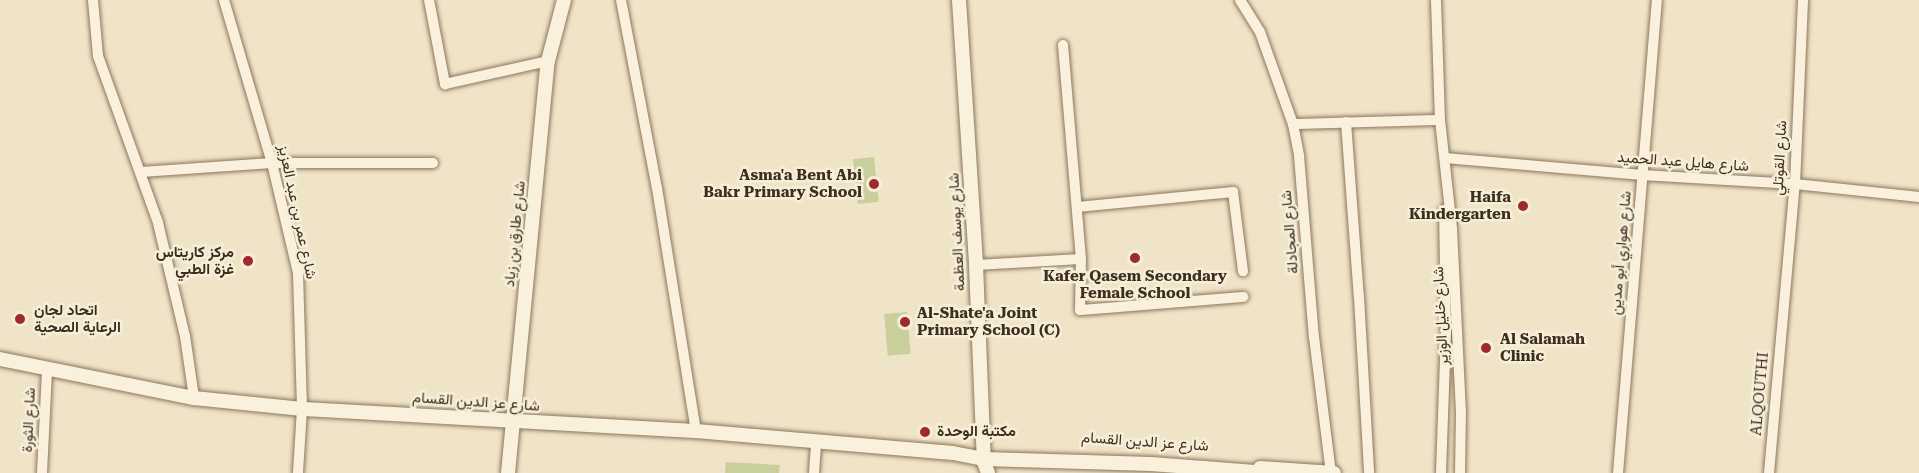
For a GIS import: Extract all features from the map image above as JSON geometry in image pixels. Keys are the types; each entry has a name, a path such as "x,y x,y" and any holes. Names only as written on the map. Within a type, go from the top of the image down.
{"main road":[{"name":"شارع طارق بن زياد","path":"507,473 548,61 564,0"},
{"name":"شارع يوسف العظمة","path":"959,0 976,265 983,463"},
{"name":"شارع عز الدين القسام","path":"0,358 194,398 302,409 696,431 953,453 983,463 1151,464 1268,473"},
{"name":"شارع عز الدين القسام","path":"983,463 1099,455 1332,473"}],"street":[{"path":"93,0 98,56 158,222 182,324 194,398"},
{"name":"شارع عمر بن عبد العزيز","path":"224,0 273,163 298,273 302,409 298,473"},
{"path":"429,0 445,84 548,61"},
{"path":"621,0 657,188 696,431"},
{"name":"شارع المجادلة","path":"1240,0 1260,32 1293,124 1299,156 1314,336 1332,473"},
{"name":"شارع خليل الوزير","path":"1436,0 1440,120 1453,252 1461,411 1460,473"},
{"name":"شارع هواري أبو مدين","path":"1618,473 1657,0"},
{"name":"شارع القوتلي","path":"1782,318 1795,184 1803,0"},
{"path":"1063,45 1081,259 1080,310 1242,297"},
{"path":"1293,124 1440,120"},
{"path":"1346,122 1369,473"},
{"name":"شارع خليل الوزير","path":"1441,473 1446,333 1444,158"},
{"name":"شارع هايل عبد الحميد","path":"1444,158 1642,175 1795,184 1919,197"},
{"path":"141,172 273,163 433,163"},
{"path":"1077,207 1233,192 1243,271"},
{"path":"976,265 1081,259"},
{"name":"ALQOUTHI","path":"1769,473 1782,318"},
{"name":"شارع الثورة","path":"42,473 47,369"},
{"path":"814,473 816,442"}],"green space":[{"path":"874,157 879,202 858,204 853,159"},
{"path":"907,312 911,354 888,356 884,314"},
{"path":"726,462 780,465 779,473 725,473"}],"place":[{"name":"Asma'a Bent Abi Bakr Primary School","path":"874,184"},
{"name":"Haifa Kindergarten","path":"1523,206"},
{"name":"Kafer Qasem Secondary Female School","path":"1135,258"},
{"name":"مركز كاريتاس غزة الطبي","path":"248,261"},
{"name":"اتحاد لجان الرعاية الصحية","path":"20,319"},
{"name":"Al-Shate'a Joint Primary School (C)","path":"905,322"},
{"name":"Al Salamah Clinic","path":"1486,348"},
{"name":"مكتبة الوحدة","path":"925,432"}]}
